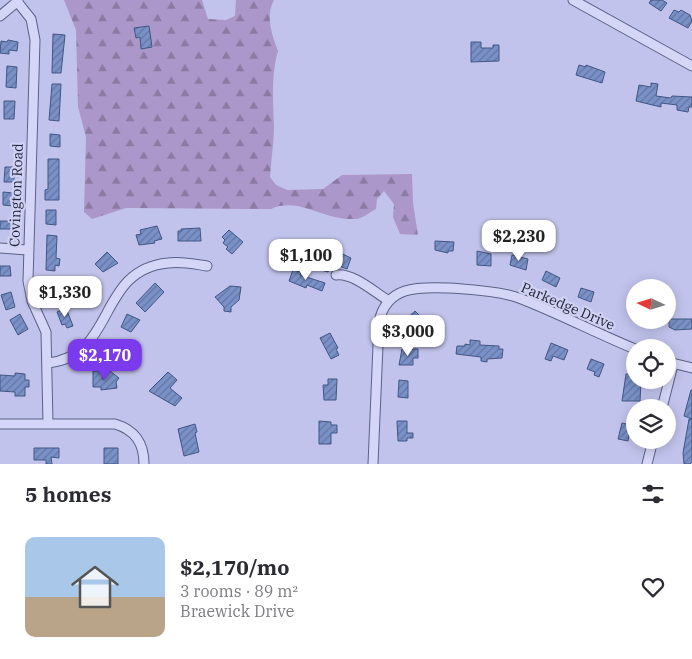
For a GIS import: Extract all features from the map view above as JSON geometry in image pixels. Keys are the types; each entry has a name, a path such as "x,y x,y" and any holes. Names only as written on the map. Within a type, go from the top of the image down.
{"street":[{"path":"0,16 17,1"},
{"name":"Covington Road","path":"17,1 31,19 36,40 27,250 28,288 46,332 48,423"},
{"path":"579,1 692,66"},
{"path":"0,248 27,250"},
{"path":"48,363 66,360 85,349 120,290 136,274 170,262 207,266"},
{"path":"336,275 344,274 389,302 382,311 378,328 373,464"},
{"name":"Parkedge Drive","path":"389,302 404,292 414,290 496,292 520,298 626,345"},
{"path":"676,365 692,368"},
{"path":"0,424 105,422 124,427 139,440 144,454 144,464"},
{"path":"647,464 651,449"}],"green space":[{"path":"64,0 202,0 208,19 226,20 235,16 236,0 274,0 271,6 270,19 278,51 273,79 274,132 270,177 276,185 287,190 323,189 342,175 412,174 413,203 418,235 400,234 393,217 394,204 384,191 377,199 376,209 358,219 344,219 292,205 271,209 126,208 92,219 84,212 86,137 78,107 76,30"}],"building":[{"path":"651,0 662,0 667,3 661,11 649,3"},
{"path":"674,10 679,12 681,10 690,15 692,21 688,28 669,18"},
{"path":"149,26 152,47 141,49 140,37 136,38 134,28"},
{"path":"53,34 65,35 61,73 52,73"},
{"path":"8,40 18,42 17,51 9,50 9,54 0,53 1,41 7,42"},
{"path":"471,42 481,42 481,48 493,48 493,45 499,45 499,61 471,62"},
{"path":"579,65 586,67 586,65 605,72 602,83 576,75"},
{"path":"7,66 17,67 16,88 6,87"},
{"path":"651,83 658,84 656,96 671,98 672,96 692,97 692,107 689,107 688,112 677,110 677,105 661,103 661,107 636,101 639,85 651,87"},
{"path":"52,84 61,84 59,121 49,120"},
{"path":"4,101 15,101 14,119 4,119"},
{"path":"50,134 60,135 60,147 50,146"},
{"path":"48,159 59,159 59,200 45,200 45,190 48,189"},
{"path":"5,167 14,167 14,182 4,182"},
{"path":"3,192 13,193 13,206 3,205"},
{"path":"46,210 56,210 56,225 46,224"},
{"path":"0,221 12,221 12,229 0,229"},
{"path":"157,226 162,239 154,241 155,243 139,245 136,235 141,234 140,230"},
{"path":"200,228 201,241 178,241 178,231 181,231 181,229"},
{"path":"229,230 243,242 232,254 226,249 228,247 223,243 225,240 222,237"},
{"path":"47,235 57,236 56,258 60,259 59,266 55,265 55,271 46,270"},
{"path":"435,241 454,242 453,251 448,251 448,253 435,250"},
{"path":"327,242 334,244 332,249 351,258 347,269 331,263 328,272 315,268 319,259 306,254 310,244 325,249"},
{"path":"477,251 491,254 491,266 477,265"},
{"path":"107,252 118,263 103,272 95,264"},
{"path":"512,255 528,259 526,270 510,265"},
{"path":"0,266 10,266 11,276 0,276"},
{"path":"293,270 301,272 300,275 325,283 322,291 307,285 306,288 289,281"},
{"path":"546,271 560,278 556,287 542,280"},
{"path":"55,279 59,299 51,301 45,281"},
{"path":"155,283 164,292 145,312 136,303"},
{"path":"230,286 241,287 239,300 231,307 231,312 224,311 224,307 215,297"},
{"path":"581,288 594,292 591,302 578,297"},
{"path":"11,292 15,307 6,310 1,295"},
{"path":"66,308 73,326 67,328 65,324 62,325 57,312"},
{"path":"415,311 420,316 416,320 421,325 416,330 413,327 409,330 402,323"},
{"path":"20,314 28,329 18,335 10,320"},
{"path":"127,314 140,320 131,332 121,327"},
{"path":"676,319 692,319 692,329 675,330 673,329 676,329"},
{"path":"330,333 338,348 336,349 339,355 331,359 320,338"},
{"path":"470,340 480,341 480,345 499,346 499,349 503,349 502,358 487,359 487,362 481,361 481,357 456,354 457,346 470,345"},
{"path":"551,343 568,350 564,360 553,356 551,361 545,359"},
{"path":"402,349 418,349 418,358 413,358 413,365 399,365"},
{"path":"591,359 604,364 599,377 594,375 595,372 587,369"},
{"path":"93,371 102,371 103,380 110,371 119,378 116,382 117,388 101,390 101,387 93,387"},
{"path":"168,372 177,380 170,388 182,398 175,406 149,391"},
{"path":"15,373 25,374 25,380 29,380 29,387 25,387 25,396 15,396 15,392 0,391 0,375 15,376"},
{"path":"626,374 626,389 641,389 640,399 626,399 626,401 622,401"},
{"path":"328,379 337,379 336,400 324,400 323,385 328,385"},
{"path":"399,380 408,381 408,398 398,397"},
{"path":"692,390 692,419 684,416"},
{"path":"689,419 692,419 692,462 684,464 683,453"},
{"path":"319,421 331,422 331,425 337,425 337,433 331,433 331,444 319,444"},
{"path":"397,421 407,421 407,433 413,433 413,438 407,438 407,441 398,441"},
{"path":"622,423 626,424 626,441 618,439"},
{"path":"195,424 199,452 184,456 178,429"},
{"path":"34,448 59,448 59,458 51,457 52,464 46,464 46,460 34,460"},
{"path":"104,448 118,448 118,464 104,464"}]}
